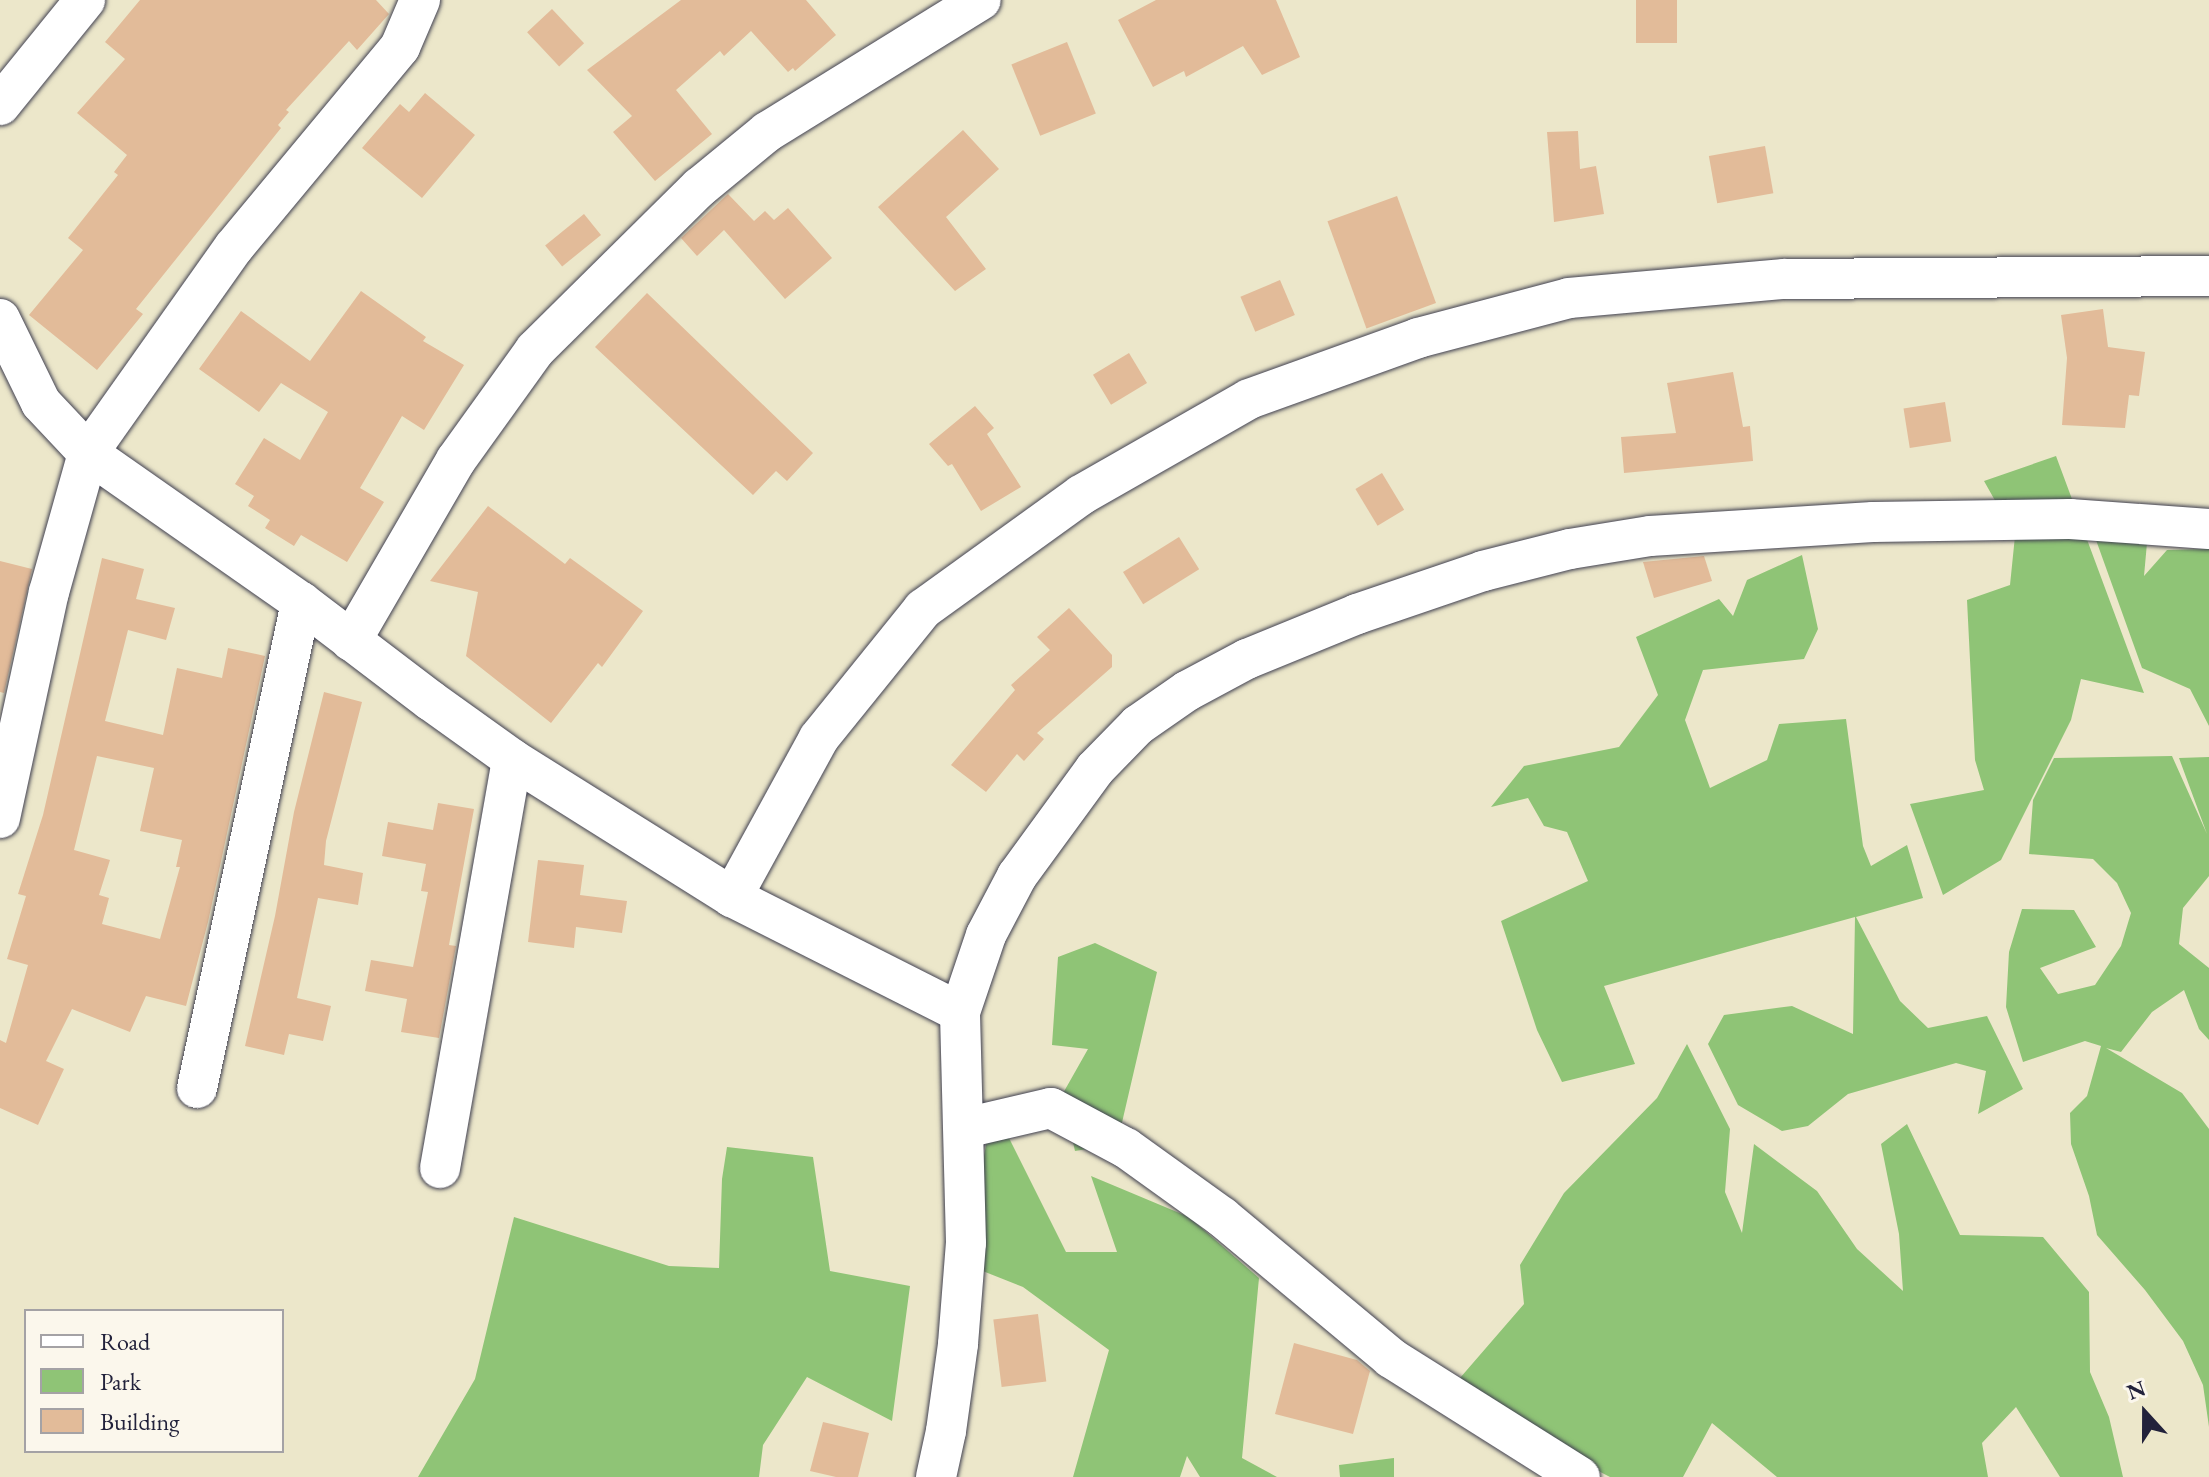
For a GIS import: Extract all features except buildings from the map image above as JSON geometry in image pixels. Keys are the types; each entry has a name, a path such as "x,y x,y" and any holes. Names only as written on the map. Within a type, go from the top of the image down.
{"street":[{"path":"0,105 85,0"},
{"path":"0,818 49,592 88,453 234,247 400,47 420,0"},
{"path":"351,641 456,460 535,350 700,187 767,132 981,0"},
{"path":"732,897 819,738 923,609 1081,495 1249,399 1418,338 1569,298 1784,279 2209,276"},
{"path":"0,319 41,403 88,453 301,602 512,759 732,897 960,1012"},
{"path":"936,1477 958,1344 966,1243 960,1012 986,935 1017,876 1095,769 1138,725 1187,691 1247,659 1357,614 1483,571 1570,549 1650,536 1873,522 2070,519 2209,529"},
{"path":"197,1088 301,602"},
{"path":"440,1168 512,759"},
{"path":"965,1128 1051,1108 1126,1148 1222,1217 1391,1358 1580,1477"}],"green space":[{"path":"2056,456 2144,693 2081,679 2071,720 2001,860 1943,895 1910,804 1984,790 1975,760 1967,600 2010,585 2015,536 1984,481"},
{"path":"2096,540 2147,543 2144,576 2167,550 2209,549 2209,726 2190,689 2142,668"},
{"path":"1802,555 1818,629 1804,659 1703,670 1685,720 1710,788 1767,760 1779,724 1846,719 1863,846 1871,866 1907,845 1923,898 1856,917 1900,1001 1928,1028 1987,1016 2023,1089 1978,1114 1986,1071 1956,1063 1848,1094 1808,1126 1782,1131 1738,1105 1708,1044 1724,1015 1792,1006 1853,1034 1855,917 1604,986 1635,1064 1562,1082 1537,1030 1501,921 1588,881 1567,832 1544,826 1528,798 1491,807 1524,766 1619,747 1658,695 1636,637 1719,599 1733,616 1747,580"},
{"path":"2172,756 2207,834 2179,758 2209,757 2209,876 2183,908 2179,944 2209,968 2209,1040 2199,1029 2184,990 2152,1012 2121,1052 2106,1048 2182,1093 2209,1129 2209,1427 2203,1385 2183,1341 2145,1290 2097,1235 2089,1196 2071,1144 2070,1113 2087,1096 2101,1046 2085,1041 2023,1062 2006,1007 2009,952 2022,909 2074,910 2096,947 2040,968 2058,994 2095,985 2121,946 2131,913 2117,883 2093,859 2029,854 2033,800 2054,758"},
{"path":"1095,943 1157,972 1117,1144 1075,1151 1062,1095 1088,1049 1052,1045 1058,957"},
{"path":"1687,1044 1730,1129 1725,1192 1742,1233 1754,1144 1817,1191 1857,1249 1903,1291 1899,1234 1881,1144 1907,1124 1960,1235 2043,1237 2089,1292 2090,1372 2109,1417 2123,1477 2060,1477 2016,1407 1982,1443 1988,1477 1777,1477 1712,1423 1683,1477 1610,1477 1447,1393 1524,1304 1520,1265 1564,1193 1657,1098"},
{"path":"990,1122 1009,1138 1066,1252 1117,1252 1091,1176 1189,1217 1259,1278 1242,1458 1277,1477 1200,1477 1187,1456 1180,1477 1073,1477 1109,1350 1023,1287 965,1264"},
{"path":"727,1147 813,1157 830,1271 910,1286 892,1421 807,1377 763,1445 759,1477 418,1477 475,1379 514,1217 669,1266 719,1268 722,1179"},
{"path":"1394,1458 1394,1477 1340,1477 1339,1465"}]}
